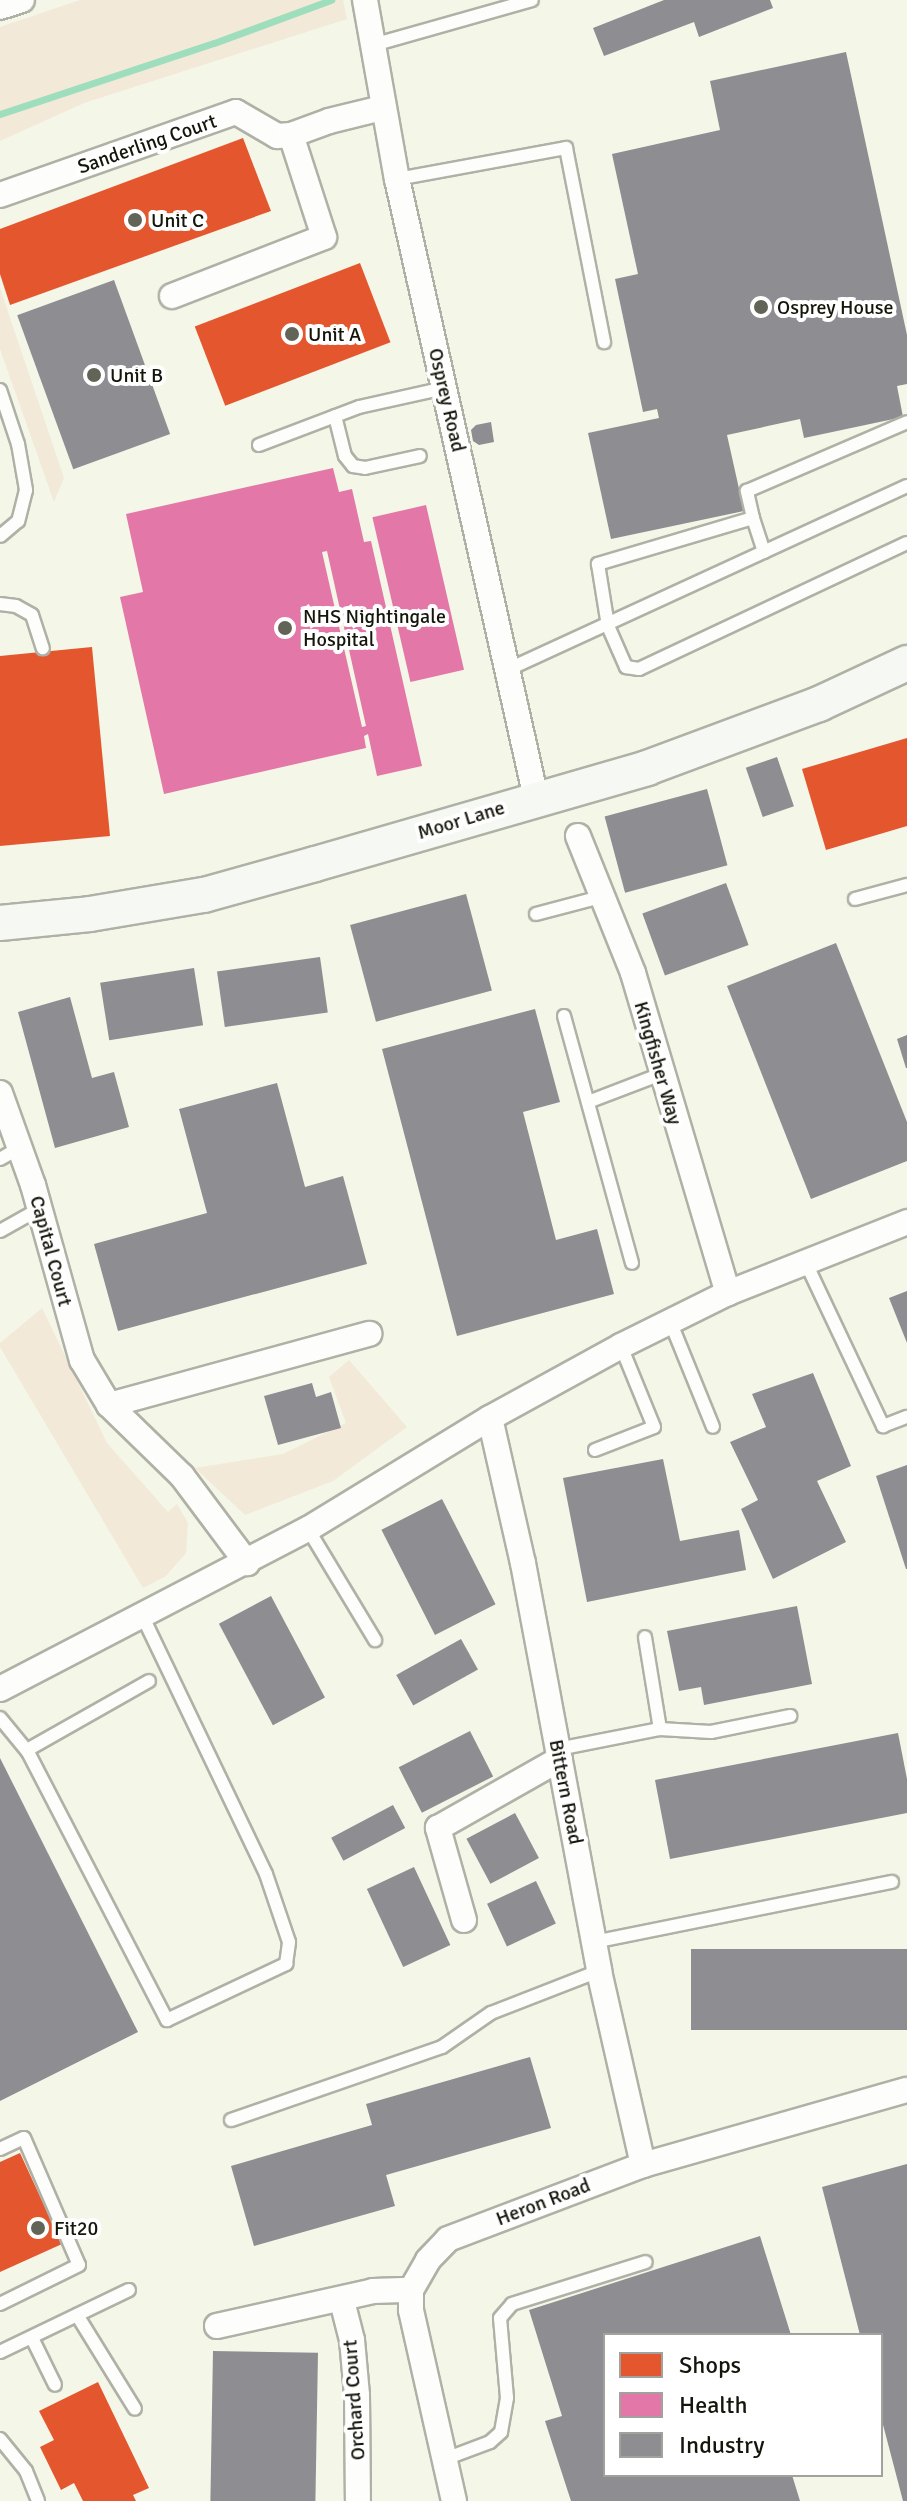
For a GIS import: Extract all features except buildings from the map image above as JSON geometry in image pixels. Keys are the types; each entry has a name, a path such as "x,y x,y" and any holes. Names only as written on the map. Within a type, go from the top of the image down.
{"main road":[{"name":"Moor Lane","path":"0,923 90,914 204,895 603,781 726,741 907,663"}],"street":[{"path":"0,7 22,0"},
{"name":"Osprey Road","path":"365,0 397,179 536,798"},
{"path":"172,296 324,237 291,135 329,121 382,108"},
{"name":"Sanderling Court","path":"0,195 236,112 277,136 291,135"},
{"name":"Kingfisher Way","path":"578,836 633,973 728,1293"},
{"name":"Capital Court","path":"0,1093 10,1154 39,1209 82,1360 109,1405 182,1476 247,1563"},
{"path":"0,1689 247,1563 490,1418 621,1346 728,1293 907,1222"},
{"path":"109,1405 369,1334"},
{"name":"Bittern Road","path":"490,1418 523,1563 599,1971 643,2165"},
{"path":"464,1920 438,1828 559,1754"},
{"name":"Heron Road","path":"411,2290 428,2260 448,2239 643,2165 907,2090"},
{"path":"217,2326 342,2301 373,2291 411,2290 419,2356 454,2501"},
{"name":"Orchard Court","path":"342,2301 352,2340 357,2395 358,2501"}],"lane":[{"path":"373,45 532,0"},
{"path":"397,179 566,148 604,342"},
{"path":"259,445 335,416 444,388"},
{"path":"0,390 18,444 26,490 18,521 0,536"},
{"path":"335,416 345,456 353,466 365,468 420,456"},
{"path":"764,552 747,491 907,422"},
{"path":"509,669 907,486"},
{"path":"753,518 598,564 608,626 626,667 639,669 907,543"},
{"path":"0,604 16,606 32,615 43,648"},
{"path":"855,899 907,885"},
{"path":"536,914 604,896"},
{"path":"564,1016 632,1263"},
{"path":"588,1102 661,1074"},
{"path":"0,1231 39,1209"},
{"path":"805,1261 883,1426 907,1417"},
{"path":"670,1321 713,1427"},
{"path":"595,1450 654,1427 621,1346"},
{"path":"308,1529 375,1640"},
{"path":"0,1718 27,1750 167,2020 286,1964 289,1942 266,1874 142,1615"},
{"path":"645,1637 660,1729"},
{"path":"27,1750 149,1681"},
{"path":"559,1754 660,1729 711,1732 790,1716"},
{"path":"594,1942 892,1882"},
{"path":"231,2120 442,2047 491,2013 599,1971"},
{"path":"0,2149 24,2138 79,2265 0,2304"},
{"path":"445,2459 490,2442 501,2432 507,2398 500,2318 512,2304 646,2262"},
{"path":"0,2352 129,2290"},
{"path":"77,2315 135,2409"},
{"path":"32,2338 55,2385"},
{"path":"0,2439 26,2471 38,2501"}],"shaded area":[{"path":"80,0 343,0 347,19 84,103 0,141 0,27"},
{"path":"0,288 64,478 54,502 0,349"},
{"path":"42,1308 107,1443 168,1512 177,1504 188,1523 186,1553 166,1576 143,1588 0,1347 0,1343"},
{"path":"349,1360 407,1427 333,1481 245,1515 195,1468 283,1454 346,1423 329,1377"}],"waterway":[{"path":"0,114 214,43 331,0"}],"place":[{"name":"Unit C","path":"135,220"},
{"name":"Osprey House","path":"761,307"},
{"name":"Unit A","path":"292,334"},
{"name":"Unit B","path":"94,375"},
{"name":"NHS Nightingale Hospital","path":"285,628"},
{"name":"Fit20","path":"38,2228"}]}
